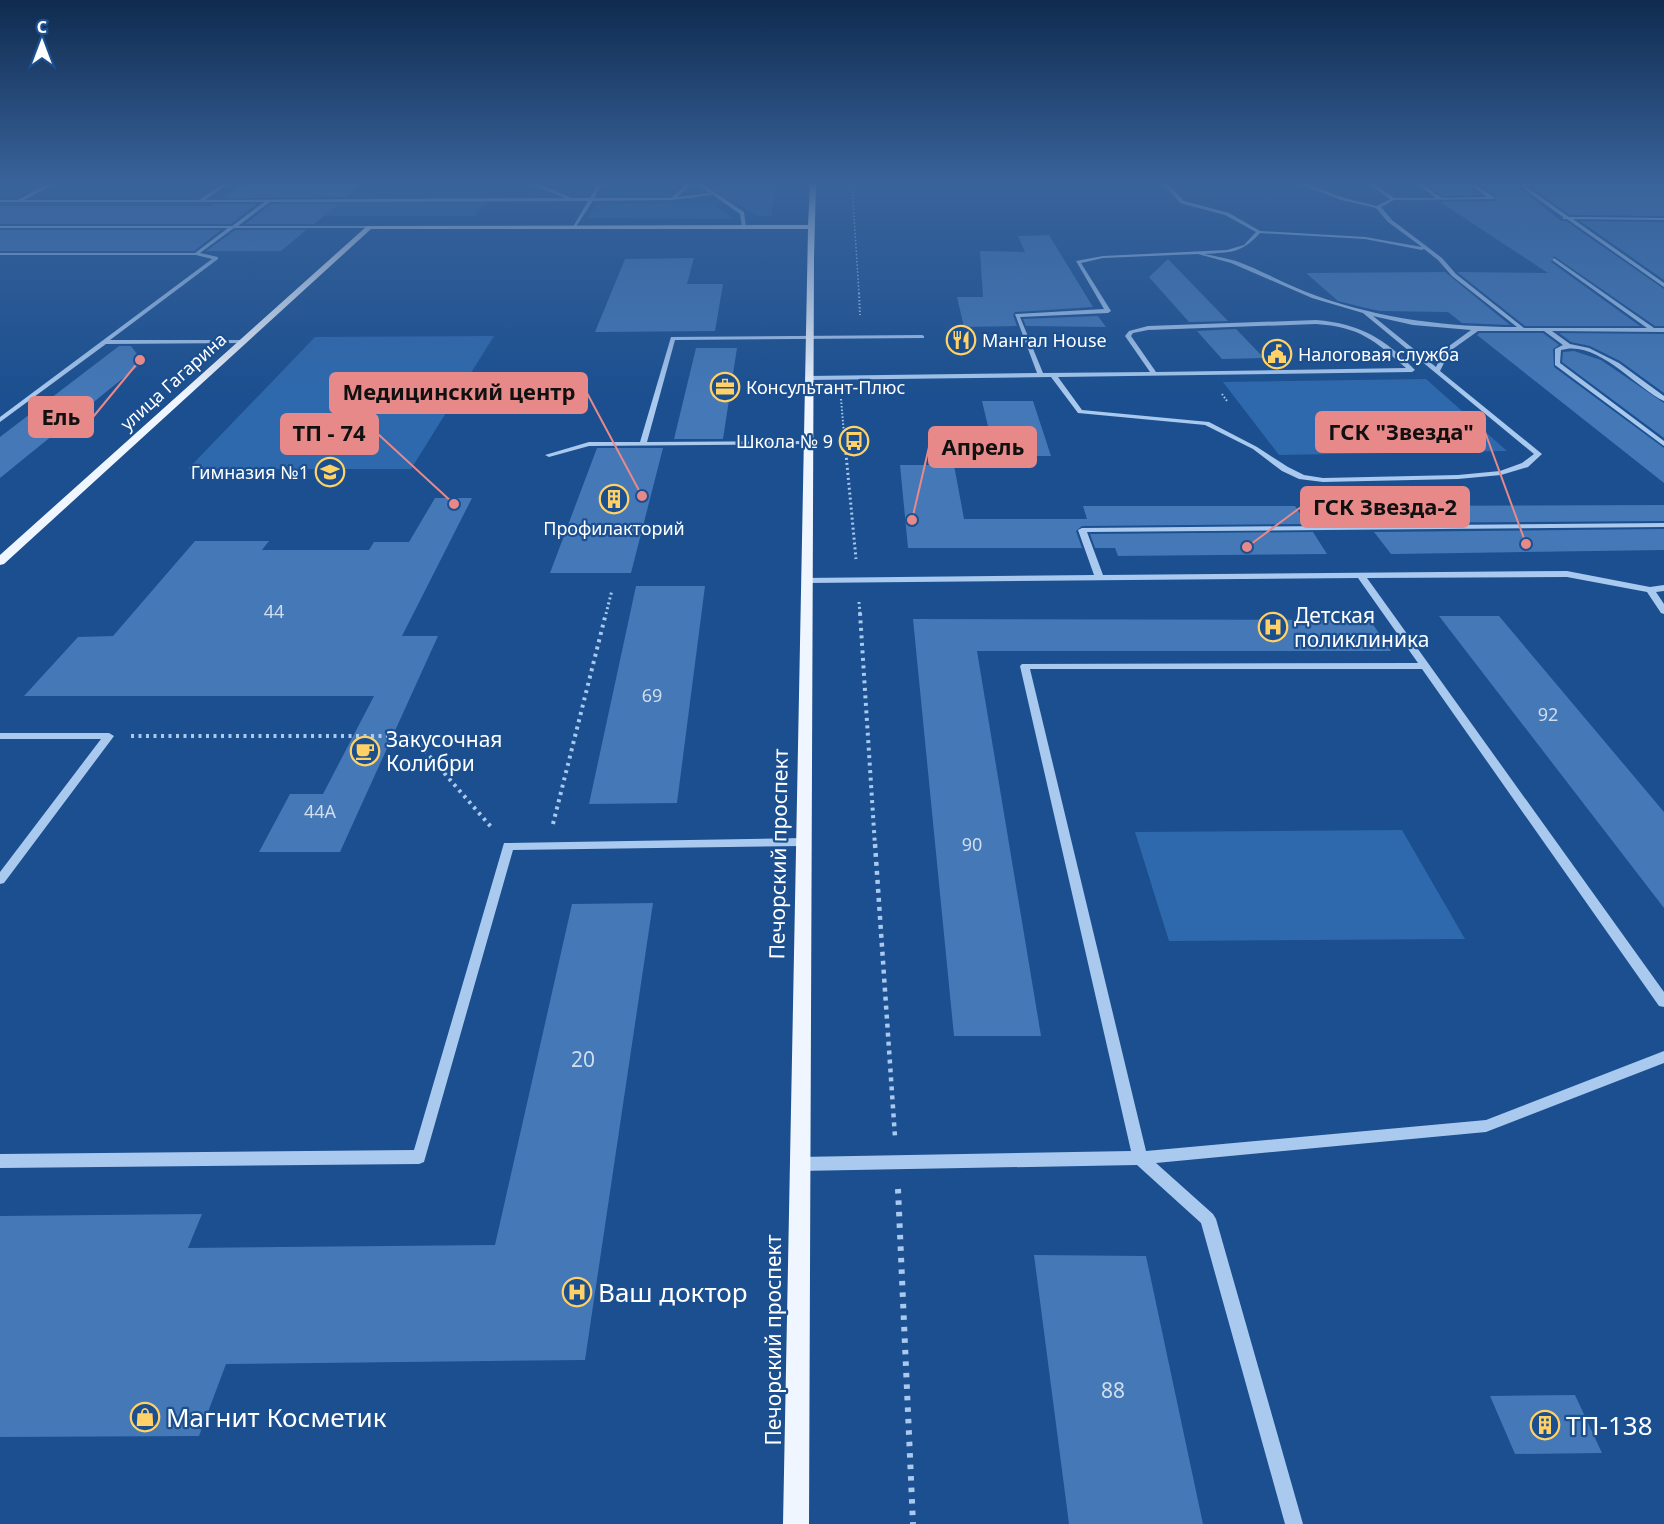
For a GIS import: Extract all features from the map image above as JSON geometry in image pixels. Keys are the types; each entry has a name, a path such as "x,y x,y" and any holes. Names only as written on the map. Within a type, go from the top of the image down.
{"main road":[{"name":"улица Гагарина","path":"0,561 338,255"},
{"name":"Печорский проспект","path":"796,1524 801,842 810,255"}],"street":[{"path":"0,420 216,258 202,255"},
{"path":"1041,375 1017,315 1108,311 1078,262 1129,255"},
{"path":"1205,255 1233,262 1314,297 1413,323 1477,329 1664,330"},
{"path":"1433,255 1522,329"},
{"path":"1620,255 1663,284"},
{"path":"1554,259 1653,330"},
{"path":"1053,375 1080,412 1207,423 1255,448 1285,470 1302,477 1323,480 1501,473 1525,465 1538,454 1365,312"},
{"path":"808,378 858,378 1041,375 1154,374 1412,370 1366,331 1339,323 1316,322 1148,328 1131,332 1128,336 1154,374"},
{"path":"1437,371 1447,350 1477,329"},
{"path":"1545,329 1568,346"},
{"path":"643,444 672,338 922,337"},
{"path":"105,342 241,342"},
{"path":"1664,399 1617,364 1587,349 1568,346 1558,349 1557,364 1664,444"},
{"path":"549,455 589,444 807,443"},
{"path":"1099,577 1082,530 1664,525"},
{"path":"806,580 1567,574 1650,590 1664,588"},
{"path":"1360,575 1664,1002"},
{"path":"1650,590 1664,611"},
{"path":"1294,1524 1208,1219 1140,1158 1025,666 1425,666"},
{"path":"0,736 109,736"},
{"path":"0,880 109,736"},
{"path":"0,1161 419,1157 508,846 801,842"},
{"path":"799,1164 1140,1158 1486,1126 1663,1060"}],"path":[{"path":"856,255 861,337"},
{"path":"858,378 841,390 858,579 887,988 914,1524"},
{"path":"548,845 612,590"},
{"path":"109,736 412,736 508,846"}],"shaded area":[{"path":"494,336 411,469 188,469 315,337"},
{"path":"1426,379 1507,451 1279,455 1223,382"},
{"path":"1402,830 1465,939 1169,941 1135,832"}],"building":[{"path":"980,255 1061,255 1093,307 1015,312 1013,315 1017,326 964,327 957,297 983,297"},
{"path":"1521,255 1615,255 1664,289 1664,326 1655,326 1554,256 1551,262 1640,326 1525,326 1457,272 1548,273"},
{"path":"1629,255 1664,255 1664,280"},
{"path":"694,258 687,284 723,284 715,331 595,332 625,259"},
{"path":"1168,259 1228,321 1189,322 1149,277"},
{"path":"1445,272 1510,325 1462,323 1448,312 1380,311 1338,301 1306,273"},
{"path":"1098,316 1106,327 1026,326 1023,319"},
{"path":"1236,329 1264,358 1222,359 1197,331"},
{"path":"1479,333 1543,333 1559,345 1553,349 1554,367 1664,448 1664,483 1477,335"},
{"path":"1559,333 1664,334 1664,393 1620,361 1590,346 1571,342"},
{"path":"119,346 131,346 143,362 0,478 0,437"},
{"path":"696,348 737,348 723,439 674,439"},
{"path":"1574,351 1601,360 1664,403 1664,438 1562,362 1563,352"},
{"path":"982,401 1033,401 1051,456 995,456"},
{"name":"Профилакторий","path":"597,448 663,448 631,573 550,573"},
{"path":"900,465 954,465 964,519 1087,519 1083,506 1295,506 1307,524 1082,526 1076,531 1082,548 908,548"},
{"path":"435,498 472,498 402,636 438,636 340,852 259,852 290,794 323,794 374,696 24,696 78,637 113,636 195,541 269,541 262,550 369,550 374,542 409,542"},
{"path":"1664,505 1664,521 1367,523 1354,506"},
{"path":"1664,529 1664,550 1395,554 1391,554 1374,532"},
{"path":"1313,532 1327,554 1118,556 1115,548 1095,548 1090,534"},
{"path":"636,586 705,586 677,803 589,804"},
{"path":"1439,616 1499,616 1664,812 1664,908"},
{"path":"913,619 1370,620 1391,651 977,651 1041,1036 954,1036"},
{"path":"653,903 585,1360 226,1364 199,1436 0,1437 0,1216 202,1214 188,1248 495,1245 572,904"},
{"path":"1034,1255 1146,1256 1203,1524 1069,1524"},
{"name":"ТП-138","path":"1575,1395 1602,1453 1515,1454 1490,1396"}],"place":[{"name":"Мангал House","path":"961,340"},
{"name":"Налоговая служба","path":"1277,354"},
{"name":"Ель","path":"140,360"},
{"name":"Консультант-Плюс","path":"725,387"},
{"name":"Школа № 9","path":"854,441"},
{"name":"Гимназия №1","path":"330,472"},
{"name":"Медицинский центр","path":"642,496"},
{"name":"Профилакторий","path":"614,499"},
{"name":"ТП - 74","path":"454,504"},
{"name":"Апрель","path":"912,520"},
{"name":"ГСК \"Звезда\"","path":"1526,544"},
{"name":"ГСК Звезда-2","path":"1247,547"},
{"name":"Детская поликлиника","path":"1273,627"},
{"name":"Закусочная Колибри","path":"365,751"},
{"name":"Ваш доктор","path":"577,1292"},
{"name":"Магнит Косметик","path":"145,1417"},
{"name":"ТП-138","path":"1545,1425"}]}
